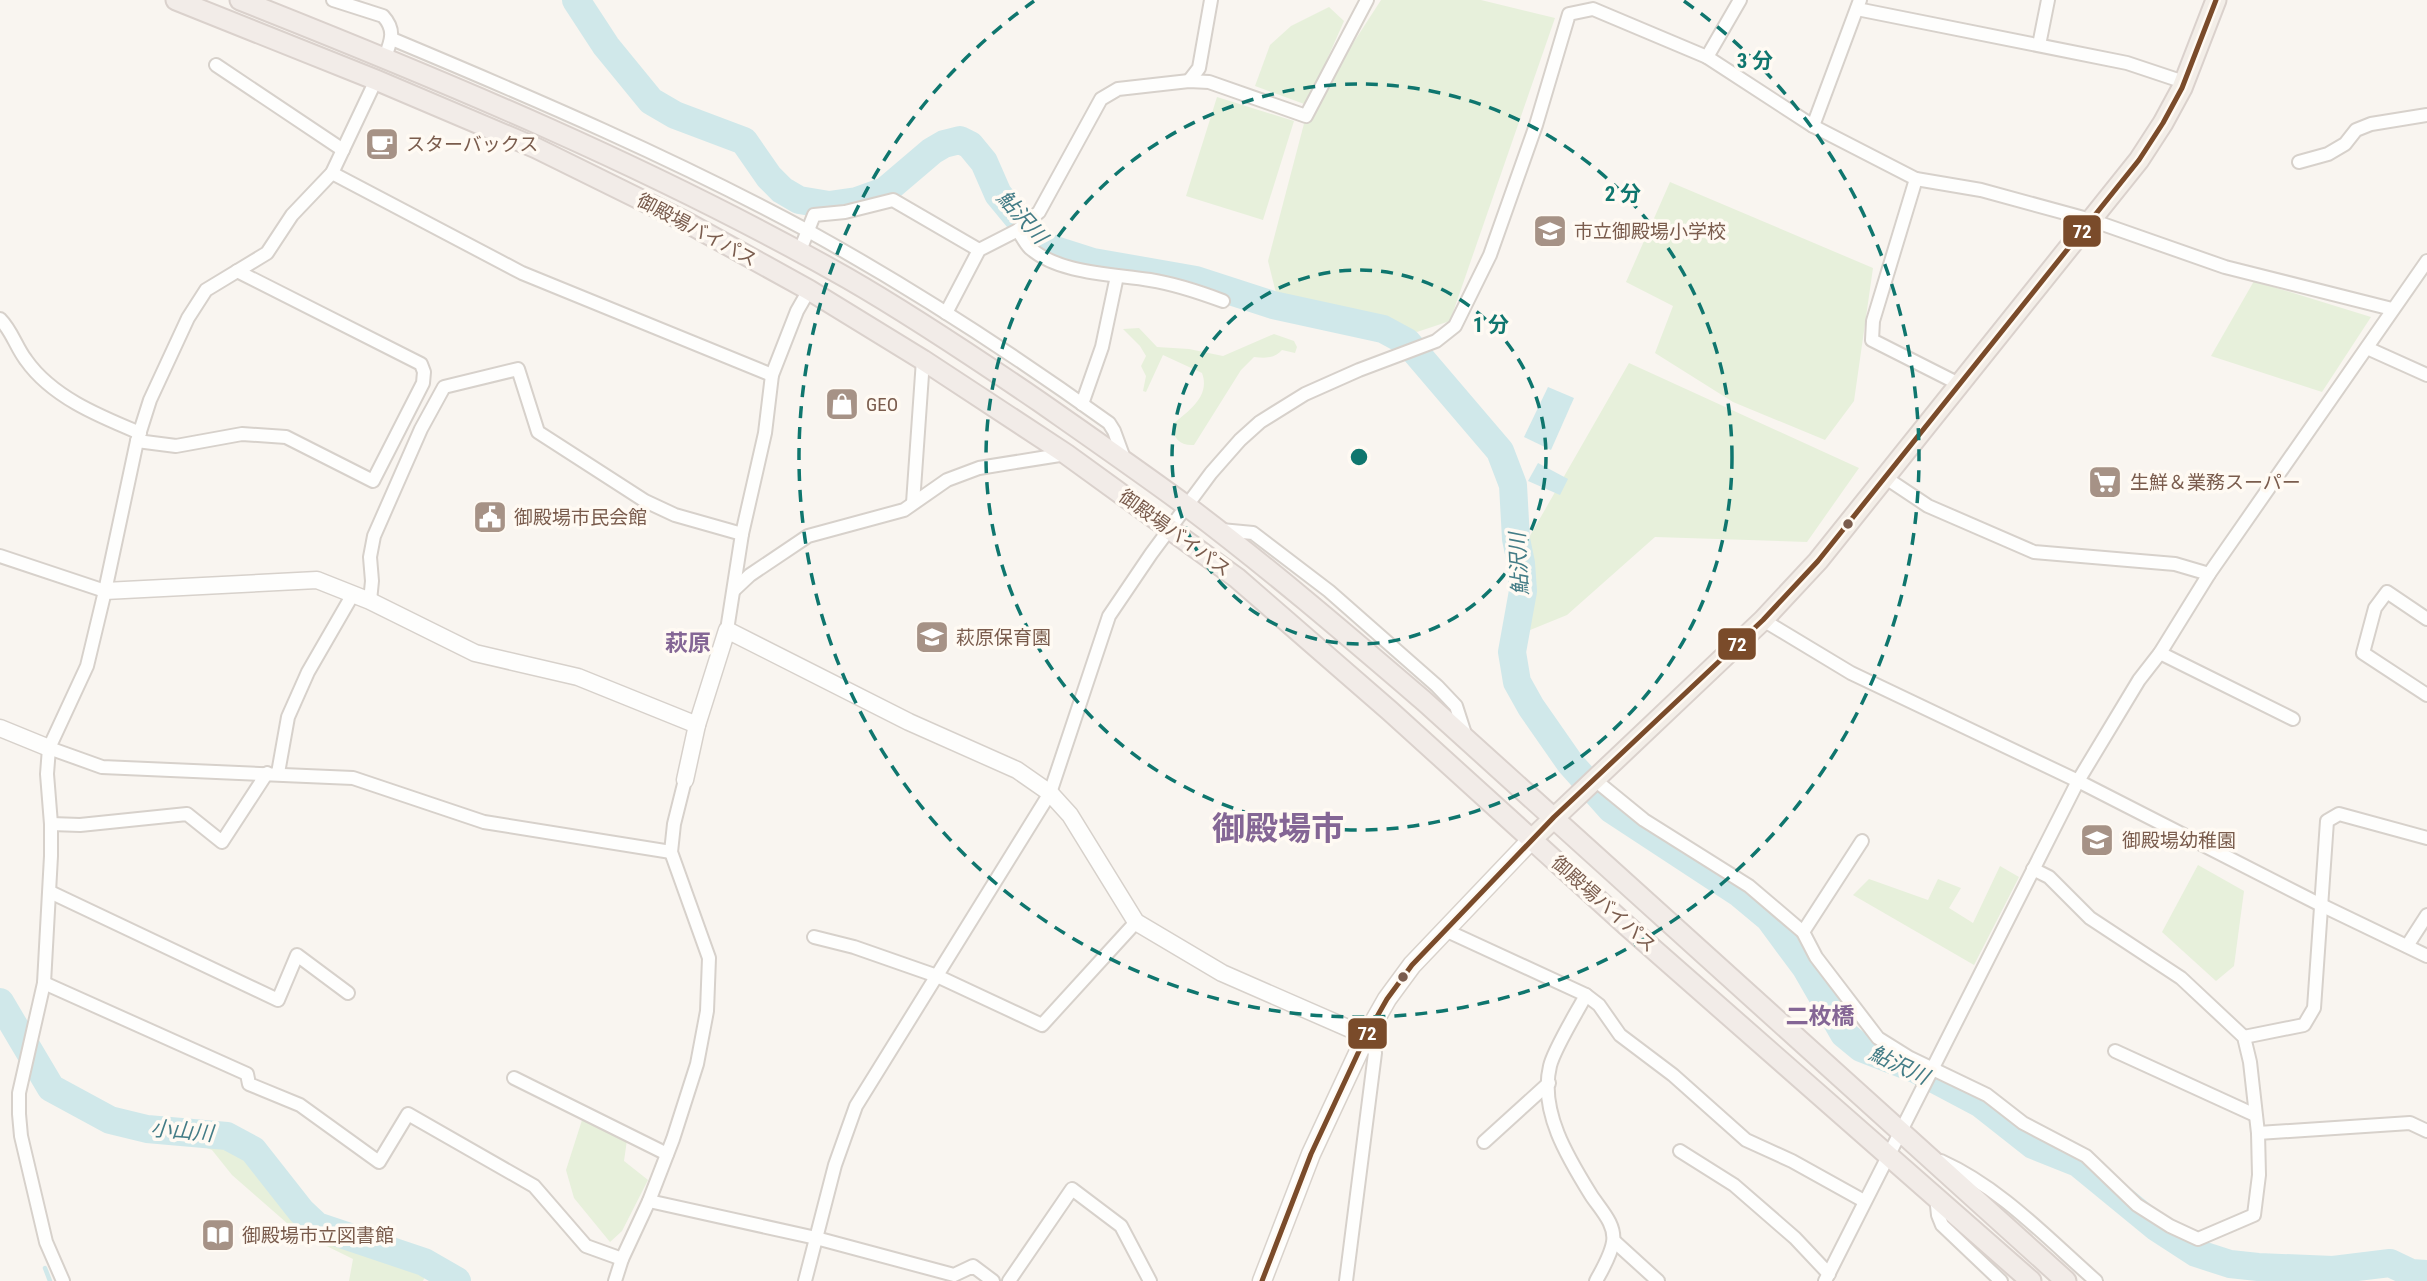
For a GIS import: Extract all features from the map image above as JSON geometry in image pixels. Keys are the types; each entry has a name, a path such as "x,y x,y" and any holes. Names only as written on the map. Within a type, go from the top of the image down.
{"highway":[{"name":"御殿場バイパス","path":"176,0 536,148 686,222 809,290 923,360 1066,454 1237,578 2031,1281"},
{"name":"御殿場バイパス","path":"240,0 388,48 799,253 848,279 983,363 1125,462 1186,506 1318,610 1554,817 2066,1281"}],"main road":[{"path":"1262,1281 1311,1154 1366,1036 1387,999 1412,965 1554,817 1763,620 1818,561 2139,160 2163,123 2184,82 2216,0"}],"street":[{"path":"333,0 383,16 392,31 388,48 535,99 808,231 880,272 946,313 1109,424 1125,462"},
{"path":"1189,80 1199,68 1211,0"},
{"path":"946,313 979,250 1018,230 1040,212 1101,99 1118,89 1189,80 1209,82 1306,116 1367,0"},
{"path":"1707,57 1740,0"},
{"path":"2039,45 2048,0"},
{"path":"1812,126 1859,4 2127,63 2184,82"},
{"path":"805,1281 835,1165 856,1106 1051,793 1109,616 1186,506 1240,440 1260,422 1305,394 1436,341 1455,326 1490,256 1535,125 1569,13 1593,9 1707,57 1812,126 1916,179 1981,190 2091,220 2225,267 2392,309"},
{"path":"216,65 343,150"},
{"path":"64,1281 46,1242 21,1136 19,1093 44,983 50,892 51,824 47,774 49,748 86,666 138,437 150,400 188,318 206,290 267,253 292,215 332,173 376,80"},
{"path":"2299,162 2328,154 2345,144 2356,130 2371,124 2427,115"},
{"path":"332,173 522,273 772,375"},
{"path":"1916,179 1873,321 1872,340 1961,385"},
{"path":"799,253 814,215 845,212 893,200 979,250"},
{"path":"1018,230 1030,247 1056,262 1092,273 1186,288 1223,300"},
{"path":"1680,1152 1734,1185 1795,1238 1827,1278 2078,782 2139,680 2160,653 2209,574 2427,261"},
{"path":"0,319 9,328 26,361 48,382 70,400 138,437 176,446 242,434 286,436 373,481 423,383 424,372 421,364 237,271"},
{"path":"1082,404 1102,347 1117,276"},
{"path":"615,1281 622,1258 649,1201 667,1154 697,1063 708,1010 709,958 671,852 674,824 697,725 727,630 742,534 765,433 772,375 797,311 809,290"},
{"path":"2367,348 2427,375"},
{"path":"913,503 923,360"},
{"path":"370,601 370,556 374,536 421,429 444,387 517,369 538,432 645,502 676,515 742,534"},
{"path":"734,590 750,575 808,536 904,510 947,480 979,468 1066,454"},
{"path":"1886,478 1928,506 2034,552 2175,564 2209,574"},
{"path":"0,556 105,591 317,580 370,601 475,653 578,677 697,725"},
{"path":"2427,619 2387,592 2375,608 2363,653 2427,695"},
{"path":"51,824 80,825 187,814 222,842 273,773 288,718 308,672 352,594"},
{"path":"1763,620 1850,673 2078,782 2427,956"},
{"path":"727,630 909,722 1017,770 1051,793 1070,815 1136,922 1222,973 1366,1036 1375,1054 1346,1281"},
{"path":"2160,653 2293,719"},
{"path":"0,728 102,767 353,778 484,822 671,852"},
{"path":"1595,780 1644,820 1748,886 1803,932 1816,957 1878,1038 1893,1049 1987,1095 2023,1123 2086,1156 2137,1205 2198,1239 2254,1215 2259,1175 2258,1133 2250,1062 2244,1037 2180,978 2090,918 2049,877 2033,869"},
{"path":"2244,1037 2304,1025 2314,1008 2319,904 2327,821 2339,814 2427,838"},
{"path":"1803,932 1861,841"},
{"path":"50,892 278,1000 298,955 348,993"},
{"path":"2407,946 2427,915"},
{"path":"814,937 854,947 937,976 1042,1025 1136,922"},
{"path":"1445,930 1586,995 1599,1005 1620,1035 1673,1075 1746,1140 1792,1161 1864,1201"},
{"path":"44,983 247,1074 248,1084 300,1105 379,1162 408,1114 534,1186 586,1246 622,1258"},
{"path":"1586,995 1550,1065 1551,1122 1592,1195 1606,1214 1614,1241 1658,1281"},
{"path":"2115,1051 2255,1115"},
{"path":"514,1078 667,1154"},
{"path":"1484,1142 1549,1083"},
{"path":"2258,1133 2410,1124 2427,1131"},
{"path":"1924,1153 1962,1170 1998,1194 2096,1281"},
{"path":"1009,1281 1072,1189 1121,1226 1150,1281"},
{"path":"1936,1196 1942,1225 2001,1281"},
{"path":"649,1201 816,1238 954,1275 972,1266 993,1281"},
{"path":"1596,1281 1614,1241"}],"green space":[{"path":"1381,0 1481,0 1555,18 1450,321 1417,332 1277,297 1268,261 1306,116"},
{"path":"1329,7 1344,21 1307,105 1255,86 1270,45 1291,26"},
{"path":"1217,97 1294,121 1263,220 1186,196"},
{"path":"1670,182 1873,268 1854,401 1825,440 1733,402 1655,353 1673,306 1626,282"},
{"path":"2254,281 2371,317 2322,392 2211,356"},
{"path":"1139,328 1157,347 1189,349 1223,356 1274,334 1294,341 1297,347 1295,353 1282,350 1266,358 1254,357 1241,370 1194,445 1189,445 1178,440 1172,425 1200,397 1204,382 1202,373 1163,355 1146,392 1143,391 1146,376 1141,366 1146,356 1123,329"},
{"path":"1629,363 1859,468 1807,542 1655,537 1567,615 1523,633 1527,541"},
{"path":"2198,865 2244,891 2234,966 2216,981 2162,932"},
{"path":"2000,866 2019,877 1974,965 1853,895 1869,879 1928,900 1938,879 1961,888 1949,908 1973,923"},
{"path":"108,1110 191,1123 253,1139 325,1224 435,1256 423,1281 349,1281 353,1259 296,1231 232,1175 212,1150"},
{"path":"583,1117 627,1140 624,1161 648,1180 622,1231 610,1242 574,1198 566,1170"}],"water":[{"path":"1548,387 1574,398 1551,450 1524,437"},
{"path":"1538,463 1568,479 1560,495 1528,481"}],"waterway":[{"name":"鮎沢川","path":"576,0 606,46 651,101 675,115 744,141 769,177 782,190 799,200 829,205 857,201 885,191 932,151 944,144 960,140 970,145 984,162 998,194 1031,234 1046,247 1093,262 1196,280 1273,305 1383,329 1407,342 1500,451 1513,485 1523,591 1512,652 1517,682 1531,707 1570,763 1611,809 1739,893 1769,918 1806,968 1844,1034 1861,1048 1915,1069 1981,1104 2033,1145 2078,1163 2156,1227 2196,1253 2230,1264 2258,1267 2333,1270 2390,1263 2411,1273 2427,1274"},
{"name":"小山川","path":"0,1002 51,1088 110,1120 147,1129 227,1136 253,1150 301,1211 317,1226 424,1262 457,1281"},
{"path":"45,1268 50,1281"}],"transit line":[{"name":"72","path":"1262,1281 1311,1154 1366,1036 1387,999 1412,965 1554,817 1763,620 1818,561 2139,160 2182,88 2216,0"}],"place":[{"name":"スターバックス","path":"382,144"},
{"name":"市立御殿場小学校","path":"1550,231"},
{"name":"GEO","path":"842,404"},
{"name":"生鮮＆業務スーパー","path":"2105,482"},
{"name":"御殿場市民会館","path":"490,517"},
{"name":"萩原保育園","path":"932,637"},
{"name":"御殿場幼稚園","path":"2097,840"},
{"name":"御殿場市立図書館","path":"218,1235"}],"district":[{"name":"萩原","path":"688,643"},
{"name":"御殿場市","path":"1278,828"},
{"name":"二枚橋","path":"1820,1016"}]}
